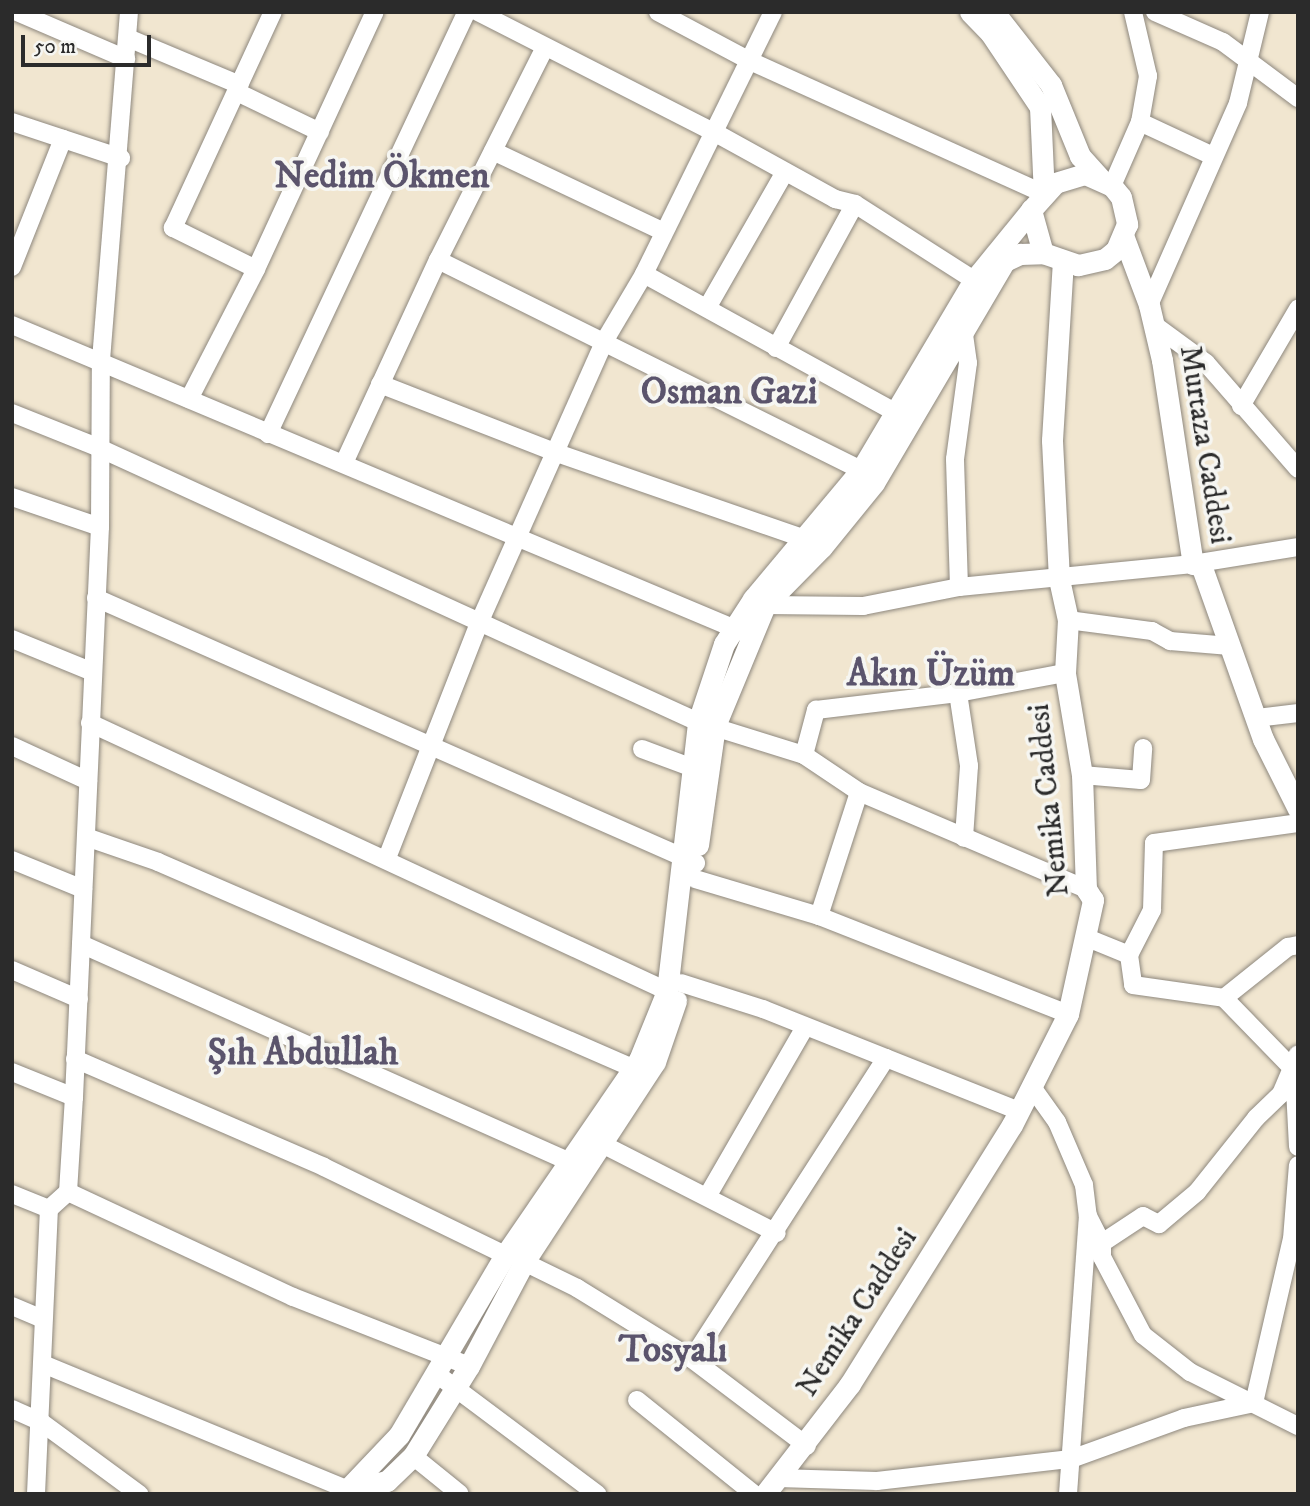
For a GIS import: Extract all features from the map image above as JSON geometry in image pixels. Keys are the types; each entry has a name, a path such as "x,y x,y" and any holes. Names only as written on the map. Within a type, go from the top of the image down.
{"main road":[{"path":"970,12 991,34 1040,107 1037,202 1053,257"},
{"path":"742,632 822,547 874,483 1005,261 1020,254 1092,264 1116,250 1124,238 1126,210 1106,182 1080,156 1051,85 994,12"},
{"path":"691,867 692,768 742,632 805,539 861,470 974,279 1037,202 1069,176 1106,182"},
{"name":"Murtaza Caddesi","path":"1124,238 1151,314 1193,564 1201,565 1256,718 1298,808"},
{"name":"Nemika Caddesi","path":"772,1486 807,1446 1019,1111 1068,1014 1093,900 1086,889 1082,775 1065,673 1068,620 1059,579 1052,440 1053,257"},
{"path":"346,1492 399,1435 514,1259 602,1144 655,1062 674,987 707,724"},
{"path":"346,1492 387,1481 413,1455 469,1366 514,1259 568,1161 633,1068 674,987"}],"street":[{"path":"17,12 126,59"},
{"path":"36,1494 48,1209 68,1192 74,1097 100,527 97,447 101,360 121,158 129,12"},
{"path":"256,269 173,228 273,12"},
{"path":"189,399 256,269 375,12"},
{"path":"268,434 467,12"},
{"path":"478,12 712,131 835,199 855,204 974,279"},
{"path":"657,12 750,61 1037,202"},
{"path":"387,858 479,622 605,340 644,274 712,131 773,12"},
{"path":"1106,182 1140,122 1148,76 1133,12"},
{"path":"1155,12 1223,42 1298,98"},
{"path":"1260,12 1238,103 1213,156 1151,314 1206,363 1241,406 1296,459"},
{"path":"128,37 238,89 320,132"},
{"path":"344,463 438,260 545,47"},
{"path":"12,122 121,158"},
{"path":"1140,122 1213,156"},
{"path":"12,267 63,139"},
{"path":"493,151 664,232"},
{"path":"707,307 785,172"},
{"path":"776,348 855,204"},
{"path":"438,260 605,340 861,470"},
{"path":"644,274 895,412"},
{"path":"1241,406 1298,309"},
{"path":"13,327 101,360 268,434 344,463 742,632"},
{"path":"959,587 955,459 968,363 963,329"},
{"path":"380,384 554,452 805,539"},
{"path":"12,412 97,447 707,724 804,755 859,792 1086,889"},
{"path":"12,497 100,527"},
{"path":"765,605 863,606 959,587 1193,564 1298,547"},
{"path":"96,598 432,744 691,867 1068,1014"},
{"path":"1068,620 1152,631 1170,641 1230,646"},
{"path":"12,639 93,672"},
{"path":"804,755 816,710 958,693 1065,673"},
{"path":"958,693 969,766 964,838"},
{"path":"1256,718 1298,713"},
{"path":"90,723 674,987 763,1009 804,1029 886,1058 1019,1111"},
{"path":"12,746 88,781"},
{"path":"1082,775 1141,780 1143,748"},
{"path":"642,749 692,768"},
{"path":"819,916 859,792"},
{"path":"1298,823 1154,843 1152,910 1129,955 1133,985 1224,998 1296,1062 1298,1147"},
{"path":"86,837 158,862 633,1068"},
{"path":"12,860 83,889"},
{"path":"1085,937 1129,955"},
{"path":"81,944 568,1161"},
{"path":"1224,998 1288,947 1298,945"},
{"path":"12,970 79,999"},
{"path":"708,1195 804,1029"},
{"path":"692,1359 777,1233 886,1058"},
{"path":"75,1059 324,1167 578,1288 692,1359 807,1446"},
{"path":"1102,1244 1143,1216 1159,1224 1197,1192 1256,1118 1281,1094 1296,1062"},
{"path":"12,1072 74,1097"},
{"path":"1032,1087 1057,1122 1084,1185 1088,1216 1068,1494"},
{"path":"602,1144 708,1195 777,1233"},
{"path":"1254,1403 1292,1239 1298,1165"},
{"path":"68,1192 443,1366 469,1366"},
{"path":"12,1194 48,1209"},
{"path":"1088,1216 1102,1244 1102,1257 1143,1335 1191,1371 1298,1426"},
{"path":"12,1306 43,1319"},
{"path":"43,1364 346,1492"},
{"path":"443,1366 455,1388 597,1494"},
{"path":"637,1400 754,1494"},
{"path":"772,1486 877,1481 1071,1459 1184,1418 1254,1403"},
{"path":"12,1409 41,1422 139,1494"},
{"path":"413,1455 460,1494"}],"district":[{"name":"Nedim Ökmen","path":"382,177"},
{"name":"Osman Gazi","path":"729,393"},
{"name":"Akın Üzüm","path":"931,675"},
{"name":"Şıh Abdullah","path":"303,1054"},
{"name":"Tosyalı","path":"673,1351"}]}
